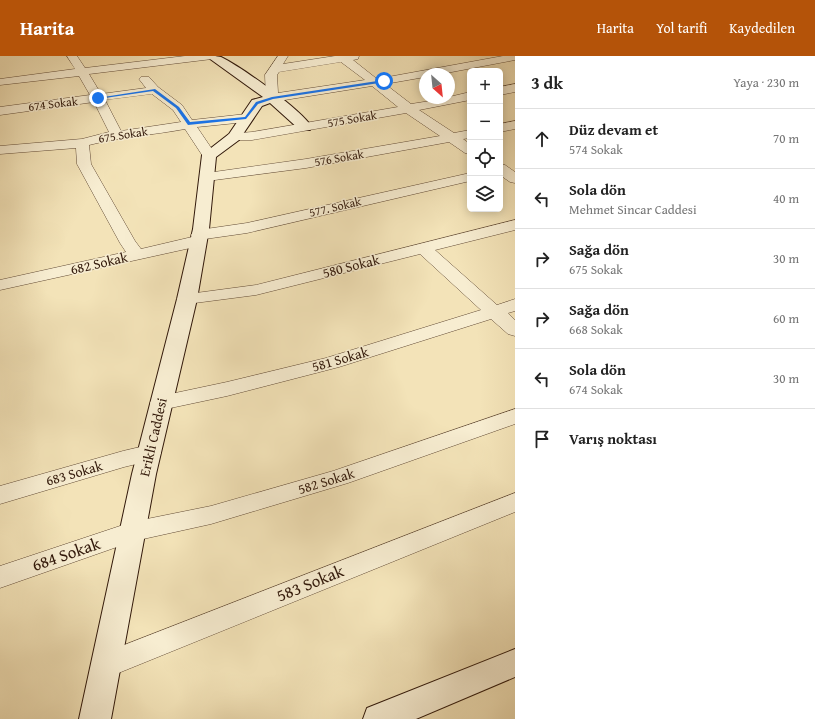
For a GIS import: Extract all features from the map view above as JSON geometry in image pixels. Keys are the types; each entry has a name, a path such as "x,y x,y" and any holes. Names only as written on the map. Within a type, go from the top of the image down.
{"street":[{"path":"72,56 98,98 117,135"},
{"path":"0,82 81,72 130,61 212,56 246,77 305,127"},
{"path":"272,98 271,75 283,56"},
{"path":"275,69 342,57 359,56"},
{"path":"342,57 408,108 467,148"},
{"path":"130,61 154,90 178,108 188,124 208,166 234,137 257,103 272,98 376,83 515,57"},
{"path":"503,90 515,88"},
{"name":"674 Sokak","path":"0,110 154,90"},
{"name":"575 Sokak","path":"234,137 252,136 305,127 467,97"},
{"name":"675 Sokak","path":"0,150 82,143 117,135 188,124 246,118"},
{"path":"503,127 515,125"},
{"name":"576 Sokak","path":"208,166 274,169 467,135"},
{"path":"82,143 84,164 128,243 136,254"},
{"name":"Erikli Caddesi","path":"95,719 149,453 187,299 199,238 208,166"},
{"path":"504,169 515,179"},
{"name":"577. Sokak","path":"199,238 467,178"},
{"name":"580 Sokak","path":"187,299 256,290 515,225"},
{"name":"682 Sokak","path":"0,285 199,238"},
{"path":"423,248 493,312 515,330"},
{"name":"581 Sokak","path":"161,403 227,389 332,363 515,305"},
{"name":"582 Sokak","path":"132,532 211,514 340,477 515,416"},
{"name":"683 Sokak","path":"0,495 123,459 149,453"},
{"name":"583 Sokak","path":"106,665 515,502"},
{"name":"684 Sokak","path":"0,577 132,532"},
{"path":"379,719 515,663"}],"route":[{"path":"98,98 154,90 178,108 188,124 246,118 257,103 272,98 384,81"}]}
